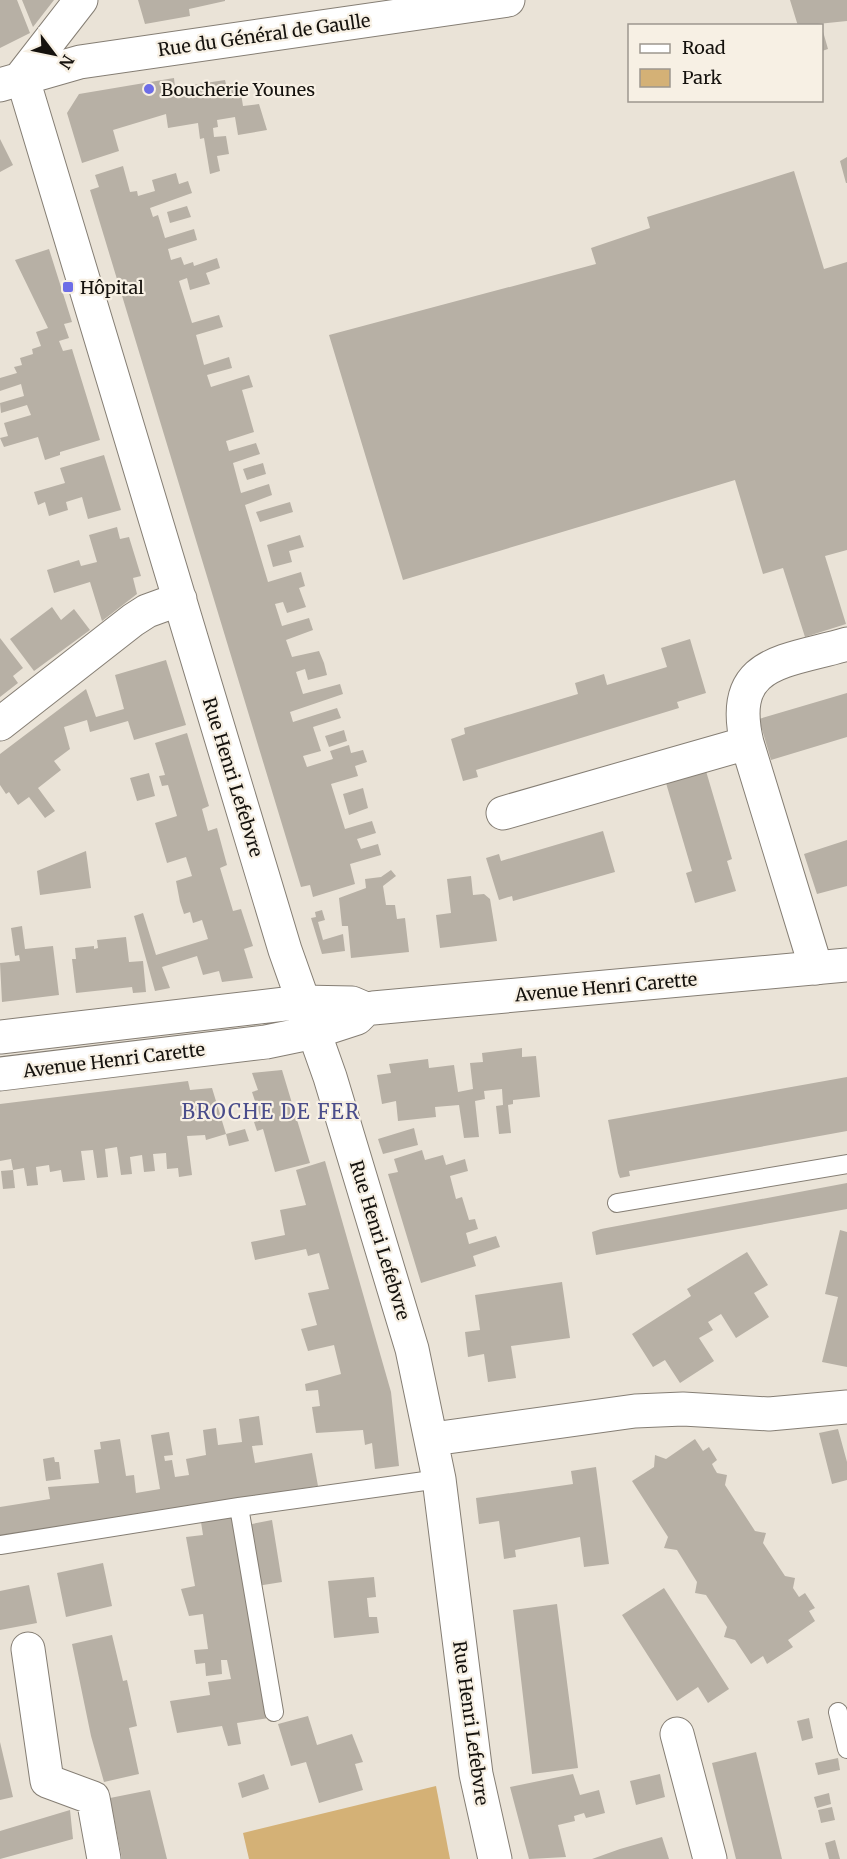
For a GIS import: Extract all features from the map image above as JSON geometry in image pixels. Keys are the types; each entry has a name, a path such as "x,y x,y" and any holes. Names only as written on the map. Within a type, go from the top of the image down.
{"street":[{"path":"11,80 81,0"},
{"name":"Rue du Général de Gaulle","path":"11,80 80,62 500,1"},
{"name":"Rue Henri Lefebvre","path":"11,80 180,599 302,1002 314,1032 388,1263 433,1439 476,1774 495,1859"},
{"path":"0,724 147,611 180,599"},
{"path":"831,966 747,742 742,723 742,707 752,679 764,669 847,644"},
{"path":"503,813 747,742"},
{"name":"Avenue Henri Carette","path":"0,1037 302,1002 352,1003 366,1009 831,966"},
{"name":"Avenue Henri Carette","path":"0,1074 266,1042 314,1032 357,1018 366,1009"},
{"path":"433,1439 635,1412 683,1409 769,1414 847,1407"},
{"path":"28,1649 47,1781 93,1798 104,1859"},
{"path":"677,1734 710,1859"}],"lane":[{"path":"617,1203 847,1164"},
{"path":"0,1545 239,1507 439,1479"},
{"path":"239,1507 274,1712"},
{"path":"838,1712 847,1749"}],"green space":[{"path":"436,1786 450,1859 249,1859 243,1833"}],"building":[{"path":"0,0 17,0 30,33 0,48"},
{"path":"22,0 54,0 33,27"},
{"path":"138,0 225,1 189,9 190,16 145,24"},
{"path":"790,0 847,0 847,21 797,24"},
{"path":"823,32 828,49 823,51"},
{"path":"174,78 176,97 187,96 186,86 225,80 227,89 240,87 243,106 259,104 267,130 238,135 235,117 217,120 218,127 213,128 214,137 226,136 229,154 217,156 220,171 210,174 204,138 200,139 198,123 168,128 166,114 113,130 119,151 82,163 67,113 79,94"},
{"path":"0,139 13,165 0,172"},
{"path":"847,157 847,183 846,183 840,161"},
{"path":"123,166 130,192 137,191 138,196 155,191 152,180 176,173 179,184 188,181 192,193 150,208 153,217 158,215 165,238 194,229 197,240 168,249 171,260 181,257 184,265 193,262 194,266 217,258 220,268 206,273 210,284 190,290 187,278 179,281 192,323 219,315 223,327 196,335 204,365 229,357 232,368 207,375 211,387 249,375 253,387 242,390 254,432 226,441 229,451 256,443 260,454 233,463 241,493 269,484 272,495 245,505 268,582 301,572 305,586 299,588 306,607 287,613 283,602 275,604 282,626 309,618 313,630 286,640 292,657 319,651 324,663 327,675 308,680 305,669 296,672 303,694 340,684 343,694 290,712 293,722 337,708 341,718 313,727 321,751 303,756 307,767 333,759 330,751 349,745 351,753 363,750 367,762 355,766 358,776 331,784 345,829 372,821 376,833 357,839 361,849 378,844 381,855 350,864 355,884 313,897 310,885 301,887 90,190 99,187 95,175"},
{"path":"794,171 824,269 847,262 847,550 825,556 846,624 805,637 783,568 763,574 735,480 403,580 329,335 596,264 591,248 650,228 647,217"},
{"path":"187,206 191,217 170,223 167,212"},
{"path":"49,249 72,322 64,324 69,338 59,341 63,351 72,349 100,440 60,452 60,455 45,460 38,437 4,447 0,438 8,436 4,423 31,415 27,405 1,413 0,403 24,396 21,384 0,391 0,378 17,373 14,367 22,365 20,358 33,354 32,349 41,346 36,332 48,328 15,260"},
{"path":"104,455 121,510 88,519 82,497 66,502 68,510 49,516 45,502 38,505 34,492 65,483 60,468"},
{"path":"263,463 266,474 247,480 243,469"},
{"path":"290,502 293,512 260,522 256,512"},
{"path":"117,527 120,539 129,537 141,576 133,578 137,594 102,621 90,582 54,593 47,570 79,560 81,566 97,562 89,535"},
{"path":"300,535 304,547 289,551 292,562 273,567 267,545"},
{"path":"52,607 61,620 74,609 90,630 34,671 10,639"},
{"path":"0,638 23,668 13,676 18,683 0,697"},
{"path":"690,639 706,693 677,702 679,708 476,770 478,777 463,781 451,739 465,734 464,728 578,694 575,683 604,674 607,685 667,667 661,648"},
{"path":"166,660 186,725 134,740 128,721 90,732 87,720 64,727 70,749 54,761 61,770 38,788 55,811 45,818 29,797 18,805 9,792 6,794 0,785 0,754 86,689 96,717 124,709 115,675"},
{"path":"847,693 847,737 771,760 759,719"},
{"path":"344,730 347,741 329,747 325,736"},
{"path":"187,733 209,806 202,809 208,831 217,828 227,865 220,868 233,911 241,909 253,946 244,949 253,978 222,982 219,971 203,975 197,956 162,967 170,988 155,991 134,916 143,913 156,955 208,939 202,920 193,923 190,912 184,914 180,902 176,881 192,876 186,857 167,863 155,823 177,816 168,785 162,786 159,776 165,775 155,743"},
{"path":"706,771 732,859 727,861 736,891 695,903 686,873 692,871 666,783"},
{"path":"149,773 155,796 137,801 130,778"},
{"path":"363,788 368,808 349,815 343,794"},
{"path":"603,831 615,872 513,901 512,896 499,900 486,858 499,854 501,861"},
{"path":"847,840 847,886 817,894 804,854"},
{"path":"86,851 91,888 40,895 37,871"},
{"path":"391,870 396,876 383,886 386,905 395,905 397,919 405,918 409,952 351,958 348,926 342,926 339,898 366,888 365,879 381,877"},
{"path":"471,876 473,895 484,894 490,899 497,941 440,948 436,915 451,913 447,879"},
{"path":"322,910 325,920 318,922 323,940 343,934 345,951 322,954 311,918 316,917 315,912"},
{"path":"22,926 25,949 53,946 59,995 2,1002 0,963 20,961 19,955 15,956 11,928"},
{"path":"126,937 129,962 143,961 146,992 133,993 132,987 76,993 72,959 76,959 75,948 94,946 94,949 98,948 97,940"},
{"path":"522,1048 522,1057 536,1056 540,1097 513,1100 513,1104 508,1105 511,1133 499,1134 496,1106 503,1105 502,1089 484,1091 485,1099 475,1101 479,1137 464,1138 459,1105 435,1107 436,1117 398,1121 396,1101 382,1104 377,1075 391,1073 389,1064 428,1059 429,1068 454,1065 458,1092 473,1089 470,1063 483,1062 482,1053"},
{"path":"282,1070 310,1163 275,1172 263,1129 257,1131 254,1122 261,1119 252,1092 258,1090 252,1073"},
{"path":"847,1077 847,1131 629,1171 630,1176 620,1178 608,1120"},
{"path":"188,1081 190,1090 212,1088 226,1134 206,1140 205,1135 187,1136 192,1175 179,1177 178,1168 167,1169 166,1153 153,1154 155,1171 144,1172 142,1155 130,1157 132,1174 121,1175 117,1147 105,1149 108,1177 97,1178 93,1150 81,1151 85,1180 63,1182 61,1170 50,1172 49,1165 36,1167 38,1185 27,1186 24,1168 13,1170 11,1159 0,1161 0,1104"},
{"path":"414,1128 418,1145 383,1154 378,1139"},
{"path":"245,1129 249,1141 229,1146 226,1134"},
{"path":"422,1150 425,1160 443,1155 446,1165 465,1159 468,1171 450,1176 456,1199 462,1197 469,1220 475,1219 478,1229 466,1233 469,1244 496,1236 500,1247 473,1256 476,1266 421,1283 388,1174 398,1172 394,1159"},
{"path":"325,1161 391,1392 399,1466 375,1469 372,1443 365,1445 363,1430 316,1433 312,1407 320,1406 318,1390 306,1391 305,1384 341,1374 334,1345 308,1351 301,1329 317,1325 308,1293 329,1289 319,1253 308,1256 306,1249 255,1260 251,1242 285,1235 280,1210 306,1205 296,1170"},
{"path":"13,1170 15,1188 3,1189 1,1171"},
{"path":"847,1183 847,1209 596,1255 592,1232 601,1229"},
{"path":"840,1230 847,1232 847,1367 822,1362 838,1297 825,1294"},
{"path":"747,1252 768,1285 754,1293 769,1317 736,1338 721,1314 708,1322 713,1330 699,1338 714,1361 680,1383 665,1360 653,1367 632,1334 691,1296 687,1289"},
{"path":"562,1282 570,1338 511,1346 516,1378 488,1382 484,1354 468,1357 465,1332 480,1330 475,1295"},
{"path":"259,1416 263,1445 252,1446 255,1463 312,1453 318,1486 0,1537 0,1507 50,1499 48,1487 99,1483 94,1450 101,1449 100,1442 120,1439 126,1476 134,1475 136,1493 160,1489 151,1435 169,1432 173,1455 164,1456 165,1461 172,1460 175,1477 189,1475 186,1459 206,1455 203,1430 216,1428 218,1445 242,1442 239,1419"},
{"path":"838,1429 847,1462 847,1480 832,1484 819,1433"},
{"path":"695,1439 703,1451 709,1447 717,1460 712,1464 714,1468 717,1473 727,1475 725,1485 755,1531 766,1533 763,1543 785,1576 795,1578 793,1588 799,1597 805,1593 815,1608 809,1611 815,1621 788,1640 793,1647 767,1664 763,1656 751,1664 735,1640 724,1637 727,1627 706,1595 695,1593 697,1582 677,1550 664,1548 668,1537 632,1481 654,1467 655,1455 666,1459"},
{"path":"54,1457 55,1462 59,1462 61,1479 46,1481 43,1459"},
{"path":"596,1467 609,1564 584,1567 580,1537 515,1550 516,1557 504,1559 499,1521 479,1524 476,1498 573,1484 571,1471"},
{"path":"232,1517 269,1718 237,1723 241,1744 228,1746 222,1726 177,1733 170,1701 210,1695 208,1682 231,1679 227,1660 221,1660 222,1674 206,1676 205,1663 196,1664 194,1650 208,1649 203,1614 189,1616 181,1589 195,1586 186,1537 203,1535 201,1522"},
{"path":"272,1520 282,1582 257,1586 247,1525"},
{"path":"103,1563 112,1606 66,1617 57,1573"},
{"path":"374,1577 376,1597 367,1598 369,1617 377,1617 379,1633 334,1638 328,1581"},
{"path":"29,1585 37,1623 0,1630 0,1591"},
{"path":"664,1588 729,1689 708,1703 698,1687 677,1701 622,1615"},
{"path":"557,1604 578,1768 532,1774 513,1610"},
{"path":"112,1635 123,1681 127,1680 137,1726 129,1728 139,1774 104,1782 91,1736 72,1644"},
{"path":"308,1716 317,1745 352,1734 363,1762 355,1764 363,1790 319,1803 306,1762 291,1766 278,1724"},
{"path":"809,1718 813,1738 802,1741 797,1721"},
{"path":"0,1742 13,1797 0,1800"},
{"path":"756,1752 782,1859 736,1859 712,1763"},
{"path":"838,1758 840,1770 818,1775 815,1763"},
{"path":"264,1774 269,1789 242,1798 238,1783"},
{"path":"573,1774 580,1795 599,1790 605,1813 586,1818 584,1813 574,1816 575,1821 558,1825 566,1857 529,1859 510,1787"},
{"path":"660,1774 665,1797 636,1805 630,1781"},
{"path":"150,1790 167,1859 122,1859 110,1798"},
{"path":"829,1793 831,1804 817,1808 814,1797"},
{"path":"832,1807 835,1820 821,1823 818,1810"},
{"path":"70,1810 73,1839 0,1859 0,1831"},
{"path":"662,1837 669,1859 592,1859 620,1849"},
{"path":"835,1840 840,1859 829,1859 825,1843"}],"place":[{"name":"Boucherie Younes","path":"149,89"},
{"name":"Hôpital","path":"68,287"}],"district":[{"name":"BROCHE DE FER","path":"271,1111"}]}
